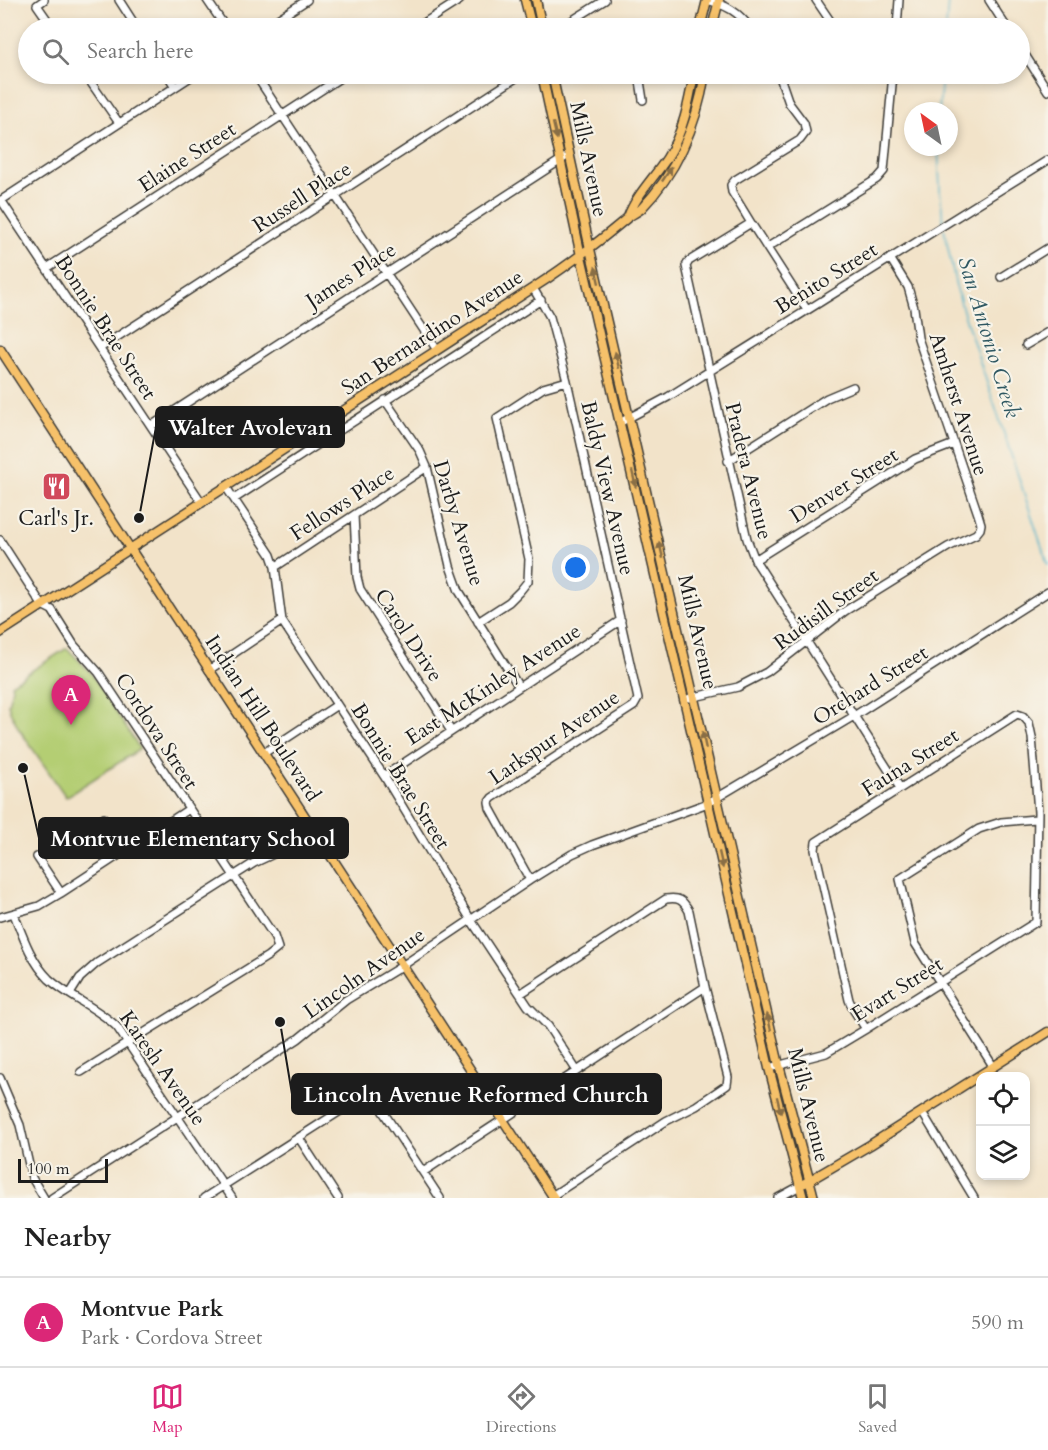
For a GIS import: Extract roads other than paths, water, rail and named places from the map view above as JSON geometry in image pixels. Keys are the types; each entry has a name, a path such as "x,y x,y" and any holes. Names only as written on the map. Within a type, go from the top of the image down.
{"main road":[{"path":"525,0 530,18"},
{"path":"536,0 540,18"},
{"path":"702,18 707,0"},
{"path":"715,18 719,1"},
{"name":"Mills Avenue","path":"544,84 581,256 769,1068 803,1198"},
{"name":"Mills Avenue","path":"554,84 590,249 779,1065 814,1198"},
{"path":"628,217 632,204 669,155 681,129 692,84"},
{"name":"San Bernardino Avenue","path":"0,633 590,249 639,210 680,156 696,119 704,84"},
{"name":"Indian Hill Boulevard","path":"0,349 553,1197"},
{"path":"800,1186 1048,1032"}],"street":[{"path":"44,0 37,5 45,18"},
{"path":"119,0 131,18"},
{"path":"207,0 219,18"},
{"path":"278,18 298,3 308,0"},
{"path":"432,18 460,0"},
{"path":"576,18 605,0"},
{"path":"707,0 719,1 741,18"},
{"path":"816,0 828,18"},
{"path":"898,18 899,0"},
{"path":"989,0 1001,18"},
{"path":"1030,63 1048,91"},
{"path":"92,84 119,123"},
{"path":"1,200 180,84"},
{"path":"262,84 437,350"},
{"name":"Elaine Street","path":"48,268 330,84"},
{"name":"Russell Place","path":"100,348 507,84"},
{"path":"640,84 643,100"},
{"path":"782,84 789,103 804,123 806,132 800,140 735,180 731,185 732,192 807,310"},
{"path":"768,247 876,179 884,171 892,84"},
{"name":"James Place","path":"151,426 570,154"},
{"name":"Benito Street","path":"621,422 668,398 1048,160"},
{"name":"Bonnie Brae Street","path":"1,200 202,503"},
{"name":"Pradera Avenue","path":"751,223 689,261 686,266 747,539 755,560 900,788"},
{"path":"1001,277 1048,248"},
{"name":"Amherst Avenue","path":"890,258 908,287 914,308 918,338 981,524 980,530"},
{"name":"Baldy View Avenue","path":"533,288 550,317 567,381 638,699"},
{"path":"234,499 541,300"},
{"path":"1026,345 1048,332"},
{"path":"478,622 509,602 528,581 529,559 496,418 543,388 567,381"},
{"path":"728,461 827,398 853,387"},
{"name":"Darby Avenue","path":"385,400 420,451 428,467 450,566 459,591 519,687"},
{"name":"Denver Street","path":"755,560 915,459 954,444"},
{"name":"Fellows Place","path":"276,567 428,467"},
{"name":"Bonnie Brae Street","path":"226,487 271,555 276,567 282,621 384,776 471,920 528,1006 548,1026 577,1071"},
{"name":"Carol Drive","path":"354,516 357,578 360,589 451,731"},
{"name":"Rudisill Street","path":"685,699 729,690 747,683 775,666 845,611 948,547 980,530"},
{"name":"Cordova Street","path":"0,540 42,605 52,610 74,645 99,673 274,936 278,948 129,1041"},
{"name":"Orchard Street","path":"708,803 854,716 1048,592"},
{"name":"East McKinley Avenue","path":"384,776 621,620"},
{"path":"209,670 282,621"},
{"name":"Larkspur Avenue","path":"530,880 490,808 489,802 634,706 638,699"},
{"path":"264,753 337,705"},
{"name":"Fauna Street","path":"866,1029 849,1000 815,850 816,842 1017,714 1023,716 1029,723 1032,737 1038,812 1036,819"},
{"name":"Lincoln Avenue","path":"52,1198 298,1039 346,1000 402,966 572,854 708,803"},
{"path":"0,917 39,906 62,893 189,809"},
{"path":"104,818 128,849"},
{"path":"993,1066 915,942 900,879 979,829 1000,822 1036,819"},
{"name":"Evart Street","path":"769,1068 826,1053 1036,922 1036,819"},
{"path":"70,994 80,978 96,963 232,876 316,832"},
{"path":"37,857 62,893"},
{"path":"520,994 666,899 676,897 683,901 689,911 705,987 728,1077 727,1085 696,1106 666,1121 553,1197"},
{"name":"Karesh Avenue","path":"14,914 37,965 50,980 105,1014 129,1041 232,1198"},
{"path":"423,1172 705,987"},
{"path":"81,1072 129,1041"},
{"path":"0,1078 20,1125 32,1178 44,1198"},
{"path":"204,1198 358,1099 368,1097 376,1101 440,1198"},
{"path":"922,1112 974,1198"},
{"path":"299,1138 338,1198"},
{"path":"778,1198 800,1186"}],"waterway":[{"name":"San Antonio Creek","path":"947,18 948,0"},
{"name":"San Antonio Creek","path":"940,102 941,84"},
{"name":"San Antonio Creek","path":"938,156 943,221"},
{"name":"San Antonio Creek","path":"944,229 964,314 1048,565"}],"place":[{"name":"Carl's Jr.","path":"56,487"},
{"name":"Walter Avolevan","path":"139,518"},
{"name":"Montvue Park","path":"71,725"},
{"name":"Montvue Elementary School","path":"23,768"},
{"name":"Lincoln Avenue Reformed Church","path":"280,1022"}]}
